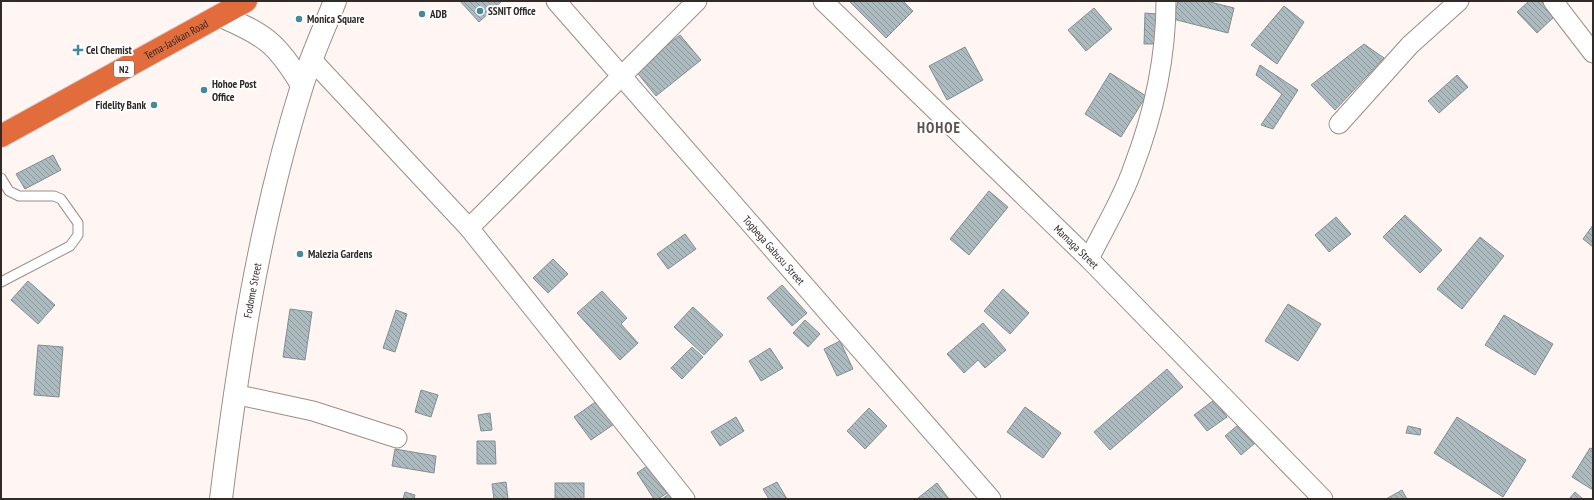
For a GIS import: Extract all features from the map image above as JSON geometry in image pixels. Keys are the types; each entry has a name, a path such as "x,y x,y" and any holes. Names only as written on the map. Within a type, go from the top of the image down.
{"highway":[{"name":"Tema-Jasikan Road","path":"1,136 246,1"}],"street":[{"name":"Fodome Street","path":"220,499 234,394 269,209 302,85 335,1"},
{"name":"Togbega Gabusu Street","path":"556,1 991,499"},
{"path":"469,228 697,1"},
{"name":"Mamaga Street","path":"823,1 1089,259 1323,499"},
{"path":"1089,259 1133,170 1148,122 1160,74 1166,18 1166,1"},
{"path":"1339,124 1410,45 1459,1"},
{"path":"1554,1 1593,53"},
{"path":"221,16 255,31 272,44 288,62 302,85"},
{"path":"311,59 469,228 685,499"},
{"path":"234,394 313,411 397,438"}],"lane":[{"path":"1,178 9,190 19,196 54,196 61,199 78,223 78,235 70,246 1,282"}],"building":[{"name":"SSNIT Office","path":"460,1 502,1 479,22"},
{"path":"849,1 903,1 913,11 886,38"},
{"path":"1178,1 1206,1 1234,8 1228,33 1173,19"},
{"path":"1529,1 1541,1 1555,16 1537,33 1517,12"},
{"path":"1284,6 1304,22 1277,64 1251,45"},
{"path":"1094,8 1112,29 1086,51 1068,30"},
{"path":"1145,13 1157,14 1155,44 1144,44"},
{"path":"680,35 701,60 656,96 635,70"},
{"path":"1364,44 1384,58 1335,110 1311,85"},
{"path":"965,47 983,80 947,100 929,66"},
{"path":"1260,65 1298,90 1273,129 1261,125 1282,94 1256,75"},
{"path":"1110,73 1146,96 1121,137 1085,114"},
{"path":"1457,75 1468,87 1439,113 1428,101"},
{"path":"53,155 61,170 25,189 16,174"},
{"path":"989,191 1008,207 969,255 950,239"},
{"path":"1405,215 1442,250 1420,273 1383,237"},
{"path":"1336,217 1351,234 1329,252 1315,235"},
{"path":"1593,225 1593,247 1583,239"},
{"path":"685,234 696,249 668,269 657,254"},
{"path":"1480,237 1504,256 1462,309 1437,289"},
{"path":"553,259 568,274 548,293 533,278"},
{"path":"28,281 55,305 38,324 11,300"},
{"path":"782,285 807,313 792,326 767,298"},
{"path":"1003,289 1029,313 1010,334 984,311"},
{"path":"602,291 627,318 621,324 638,343 620,360 577,313"},
{"path":"1288,304 1321,324 1298,361 1265,341"},
{"path":"693,307 723,335 704,355 674,327"},
{"path":"290,309 312,312 305,360 283,357"},
{"path":"396,310 407,314 395,352 383,348"},
{"path":"1504,315 1553,344 1535,375 1485,345"},
{"path":"805,320 820,334 808,347 793,333"},
{"path":"983,323 1006,350 985,368 978,360 964,373 947,354"},
{"path":"840,341 853,369 837,376 824,349"},
{"path":"38,345 63,347 59,397 34,395"},
{"path":"692,347 703,357 682,379 671,368"},
{"path":"770,348 783,368 761,381 749,361"},
{"path":"1167,369 1183,387 1110,450 1094,432"},
{"path":"421,390 438,395 431,417 415,412"},
{"path":"601,398 617,422 591,440 574,417"},
{"path":"1214,400 1227,417 1207,431 1194,415"},
{"path":"1025,407 1061,433 1043,458 1007,432"},
{"path":"869,408 887,426 865,449 847,431"},
{"path":"490,413 492,430 481,431 478,415"},
{"path":"736,417 744,431 720,446 711,432"},
{"path":"1457,417 1526,460 1503,497 1434,453"},
{"path":"1238,425 1255,443 1241,455 1225,436"},
{"path":"1408,426 1421,429 1420,435 1406,433"},
{"path":"477,441 495,441 496,464 477,464"},
{"path":"1590,448 1593,449 1593,490 1572,477"},
{"path":"395,449 436,456 434,473 392,466"},
{"path":"653,462 672,490 658,499 654,499 637,473"},
{"path":"506,482 508,499 494,499 492,484"},
{"path":"777,482 787,499 769,499 763,489"},
{"path":"555,483 584,483 584,499 555,499"},
{"path":"937,483 949,499 918,498"},
{"path":"1402,490 1407,499 1386,499"},
{"path":"405,492 415,495 414,499 403,499"},
{"path":"672,492 677,499 662,499"},
{"path":"1575,492 1583,499 1569,499"}],"place":[{"name":"SSNIT Office","path":"480,11"},
{"name":"ADB","path":"422,14"},
{"name":"Monica Square","path":"299,19"},
{"name":"Cel Chemist","path":"78,50"},
{"name":"Hohoe Post Office","path":"204,90"},
{"name":"Fidelity Bank","path":"154,105"},
{"name":"Malezia Gardens","path":"300,254"}],"district":[{"name":"HOHOE","path":"939,128"}]}
